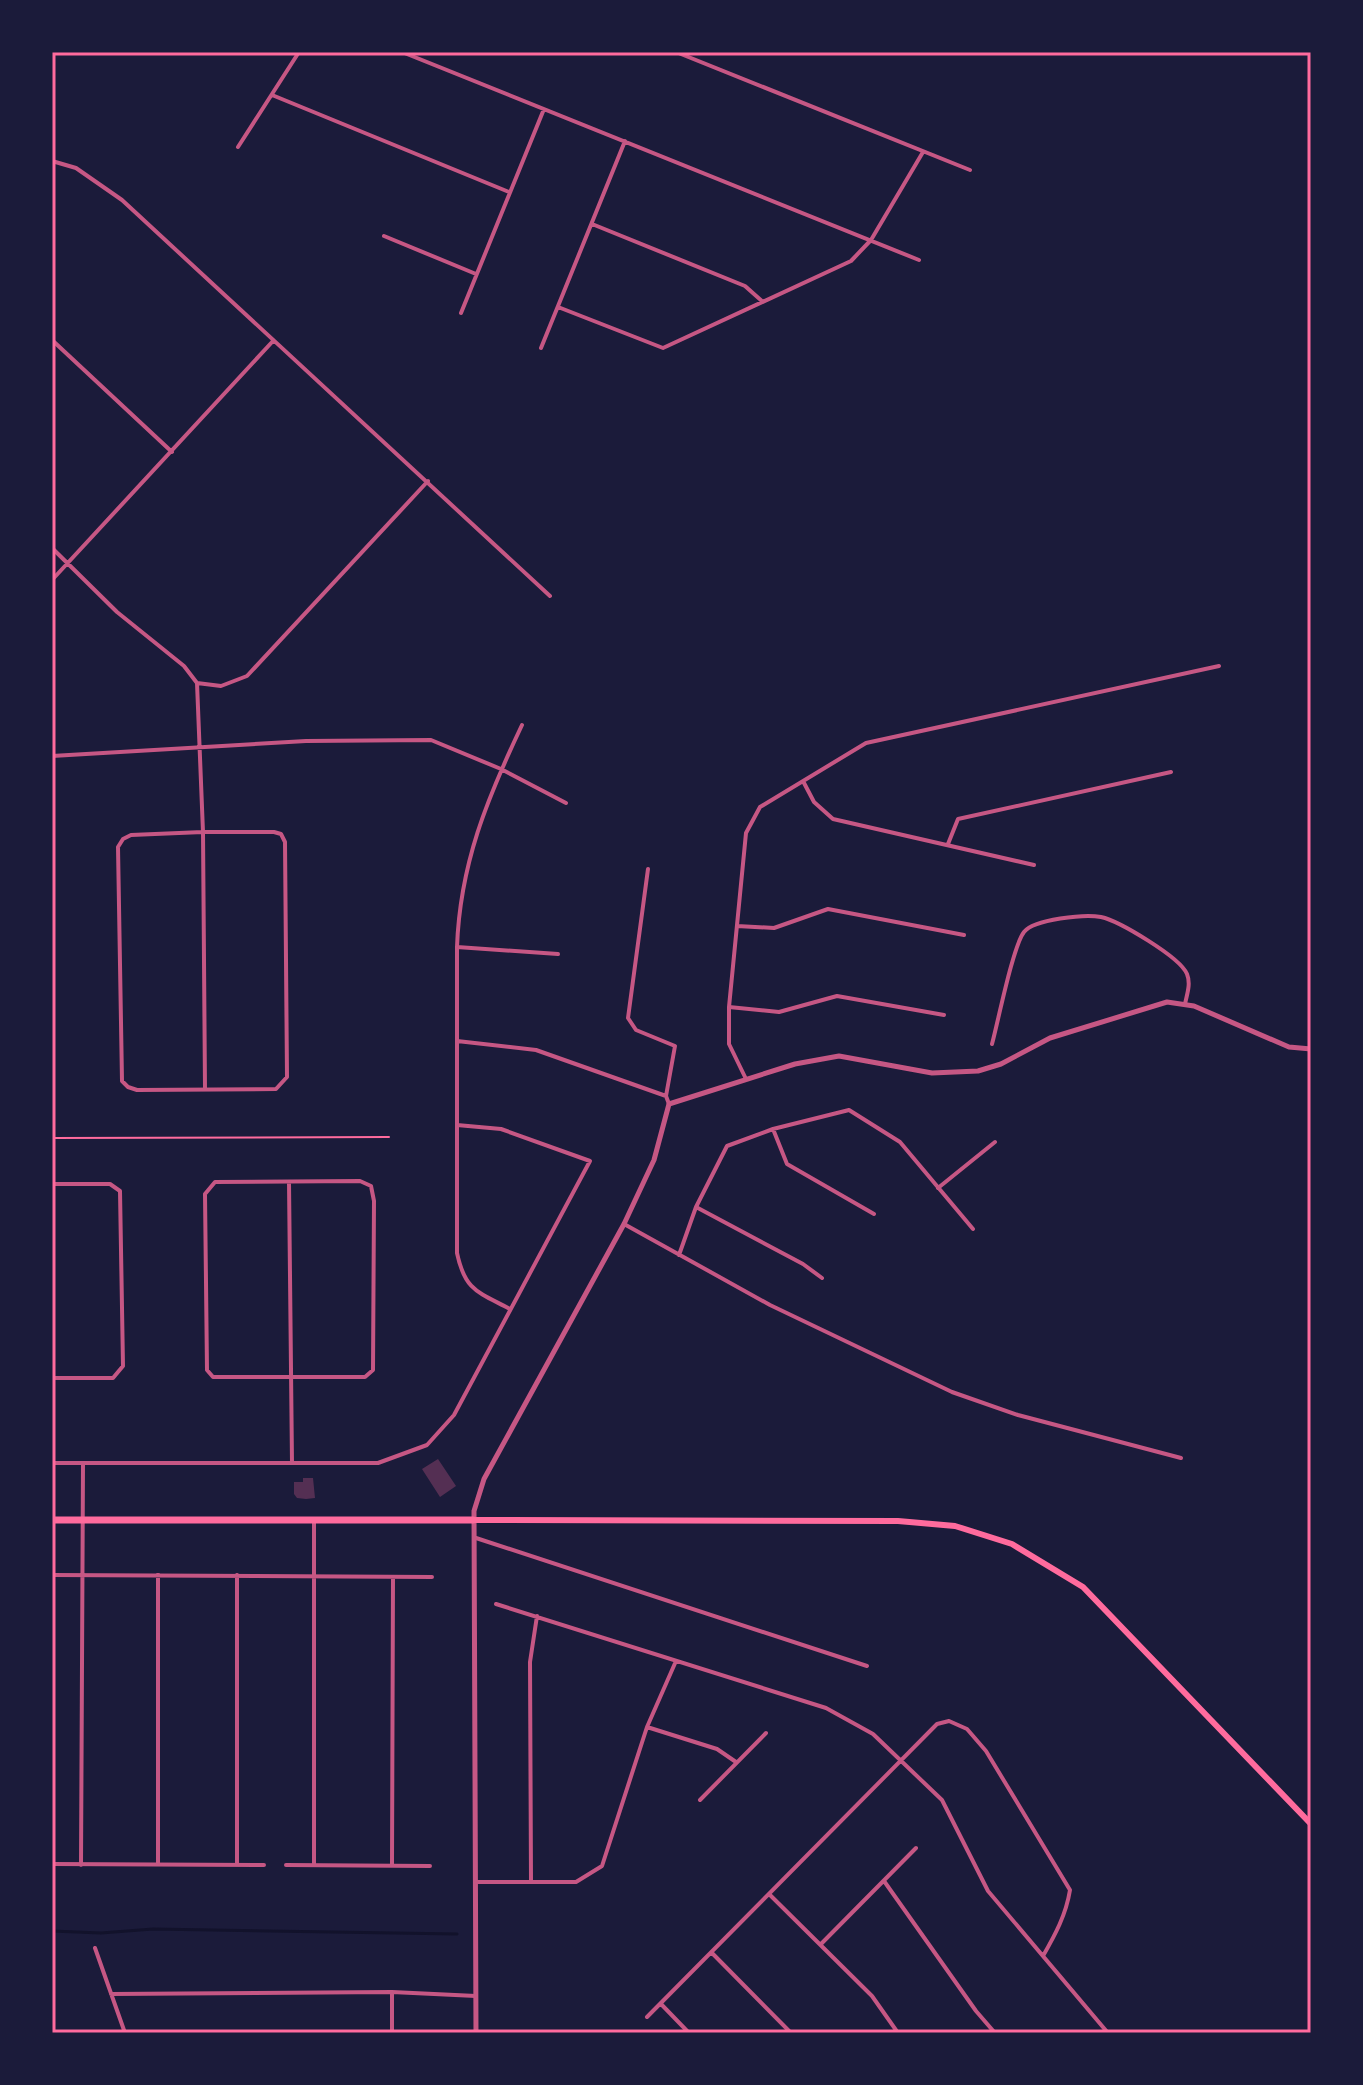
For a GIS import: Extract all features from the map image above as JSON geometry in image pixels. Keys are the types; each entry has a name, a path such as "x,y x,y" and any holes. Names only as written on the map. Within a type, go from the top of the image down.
{"main road":[{"path":"52,1520 898,1521 955,1526 1012,1544 1083,1587 1311,1824"}],"street":[{"path":"238,147 299,52"},
{"path":"402,52 919,260"},
{"path":"676,52 970,170"},
{"path":"272,95 509,192"},
{"path":"461,313 544,109"},
{"path":"541,348 625,141"},
{"path":"558,307 663,348 851,261 871,240 923,152"},
{"path":"52,161 76,168 122,200 550,596"},
{"path":"591,224 745,286 763,302"},
{"path":"384,236 476,274"},
{"path":"52,340 172,452"},
{"path":"52,580 273,341"},
{"path":"197,683 221,686 247,676 428,481"},
{"path":"52,548 117,612 184,666 197,683 203,832 205,1088"},
{"path":"746,1080 729,1044 729,1007 746,833 760,807 866,743 1219,666"},
{"path":"510,1309 475,1290 462,1277 457,1253 457,947 459,909 469,855 501,769 522,725"},
{"path":"52,756 198,746 431,740 501,769 566,803"},
{"path":"947,845 958,819 1171,772"},
{"path":"803,781 814,802 833,819 1034,865"},
{"path":"203,832 281,834 285,842 287,1077 276,1089 205,1088 137,1090 122,1081 118,847 123,839 131,835 203,832"},
{"path":"476,2033 476,1538 473,1520 484,1479 624,1224 654,1160 669,1104 666,1096 675,1046 636,1030 628,1018 648,869"},
{"path":"737,926 774,928 828,909 964,935"},
{"path":"992,1044 1020,939 1032,924 1046,920 1101,917 1167,951 1187,975 1189,983 1185,1005"},
{"path":"457,947 558,954"},
{"path":"729,1007 779,1012 837,996 944,1015"},
{"path":"669,1104 795,1064 839,1056 932,1073 978,1071 1001,1064 1050,1038 1167,1002 1194,1006 1289,1047 1311,1049"},
{"path":"457,1041 536,1050 666,1096"},
{"path":"679,1255 696,1207 727,1146 773,1129 849,1110 900,1142 973,1229"},
{"path":"52,1463 378,1463 427,1445 454,1415 590,1161 501,1129 457,1125"},
{"path":"773,1129 787,1164 874,1214"},
{"path":"938,1188 995,1142"},
{"path":"360,1181 371,1186 374,1201 373,1370 365,1377 213,1377 207,1370 205,1194 215,1182 289,1182 360,1181"},
{"path":"289,1182 292,1463"},
{"path":"52,1184 110,1184 120,1191 123,1366 113,1378 52,1378"},
{"path":"696,1207 803,1264 822,1278"},
{"path":"624,1224 770,1305 952,1392 1018,1415 1181,1458"},
{"path":"81,1865 83,1464"},
{"path":"314,1520 314,1865"},
{"path":"476,1538 867,1666"},
{"path":"52,1575 432,1577"},
{"path":"158,1575 158,1865"},
{"path":"237,1575 237,1865"},
{"path":"392,1865 393,1577"},
{"path":"496,1604 826,1708 873,1734 942,1800 988,1891 1108,2033"},
{"path":"531,1881 530,1662 537,1616"},
{"path":"476,1882 576,1882 602,1866 647,1727 676,1661"},
{"path":"647,2017 937,1724 949,1721 967,1729 986,1751 1070,1890 1058,1931 1043,1956"},
{"path":"647,1727 717,1749 736,1762"},
{"path":"700,1800 766,1733"},
{"path":"821,1944 916,1848"},
{"path":"52,1864 264,1865"},
{"path":"286,1865 430,1866"},
{"path":"884,1881 995,2033"},
{"path":"769,1894 872,1996 898,2033"},
{"path":"95,1948 125,2033"},
{"path":"712,1953 791,2033"},
{"path":"111,1994 392,1992 476,1996"},
{"path":"392,1992 392,2033"},
{"path":"661,2004 689,2033"}],"path":[{"path":"52,1138 389,1137"}],"building":[{"path":"438,1459 456,1486 440,1497 422,1469"},
{"path":"303,1478 313,1478 315,1498 297,1498 294,1494 294,1482 303,1482"}],"waterway":[{"path":"52,1931 101,1933 153,1929 457,1934"}]}
